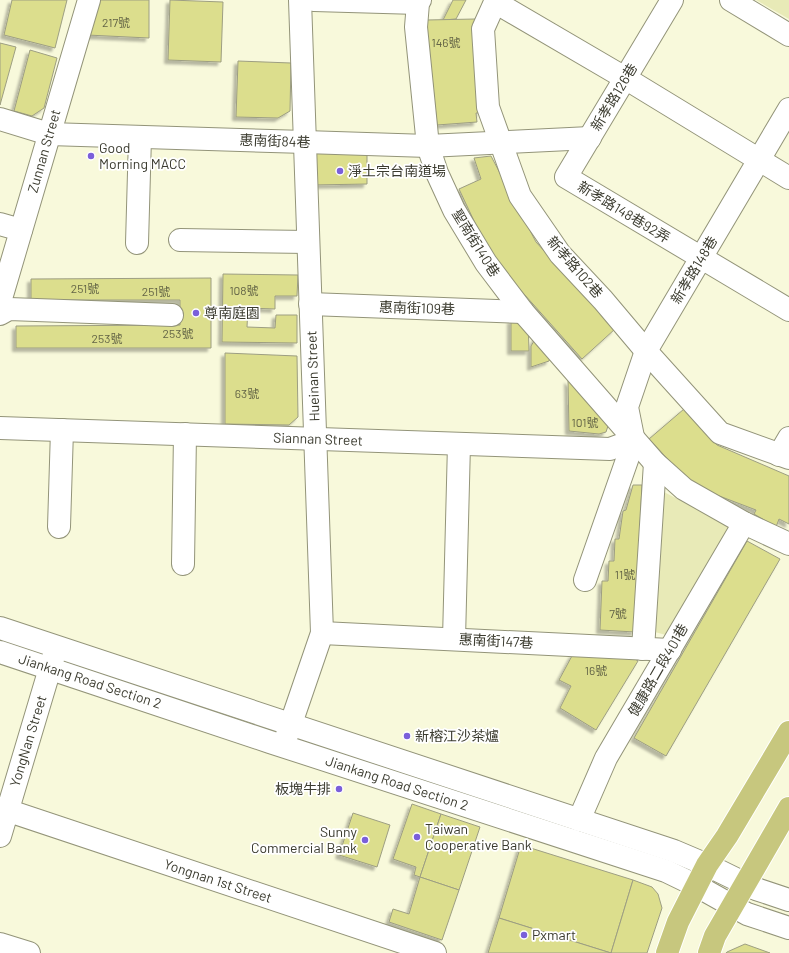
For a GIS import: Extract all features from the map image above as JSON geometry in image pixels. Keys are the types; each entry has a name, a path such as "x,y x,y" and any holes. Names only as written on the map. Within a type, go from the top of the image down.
{"main road":[{"path":"667,953 678,922 707,865 727,836 789,732"},
{"path":"709,953 715,936 789,808"}],"street":[{"name":"Zunnan Street","path":"0,302 89,0"},
{"name":"Hueinan Street","path":"283,746 322,633 300,0"},
{"path":"314,0 419,1"},
{"name":"新孝路126巷","path":"501,142 590,138 672,0"},
{"path":"730,0 789,35"},
{"name":"聖南街140巷","path":"419,1 416,27 428,146 437,173 454,210 486,263 523,312 592,389 655,463 684,488 744,523 789,544"},
{"path":"495,1 789,178"},
{"name":"新孝路102巷","path":"495,1 483,29 488,107 520,196 560,254 603,300 646,351 720,432 786,450"},
{"name":"新孝路148巷","path":"634,440 627,407 646,351 789,109"},
{"name":"惠南街84巷","path":"0,119 49,134 428,146 501,142"},
{"path":"138,243 140,137"},
{"name":"新孝路148巷92弄","path":"590,138 566,177 701,258"},
{"path":"0,224 21,230"},
{"path":"180,240 308,242"},
{"path":"701,258 789,310"},
{"name":"惠南街109巷","path":"310,304 523,312"},
{"path":"0,314 9,309 172,315"},
{"name":"Siannan Street","path":"0,428 610,449 634,440"},
{"path":"59,527 62,430"},
{"path":"183,564 185,434"},
{"path":"585,580 634,440"},
{"path":"454,639 459,444"},
{"path":"643,649 655,463"},
{"name":"健康路二段401巷","path":"579,820 606,758 744,523"},
{"name":"Jiankang Road Section 2","path":"0,628 674,851 707,865 745,884 789,900"},
{"name":"惠南街147巷","path":"322,633 670,650"},
{"name":"YongNan Street","path":"0,836 4,810 56,647"},
{"name":"Jiankang Road Section 2","path":"0,652 666,871 697,886 747,914 789,928"},
{"name":"Yongnan 1st Street","path":"4,810 436,953"},
{"path":"0,944 29,953"}],"green space":[{"path":"756,0 789,0 789,19"},
{"path":"660,490 732,527 670,636 651,631"}],"building":[{"path":"12,0 67,0 55,48 4,35"},
{"path":"99,0 149,0 149,38 87,35"},
{"path":"170,0 223,2 221,62 168,60"},
{"path":"453,0 466,0 456,19 443,20"},
{"path":"475,19 477,23 472,26 480,113 476,113 477,122 437,125 426,20"},
{"path":"0,43 16,47 0,105"},
{"path":"30,50 57,58 44,108 32,116 14,111"},
{"path":"238,61 291,63 290,111 278,118 236,117"},
{"name":"淨土宗台南道場","path":"321,149 367,149 367,184 313,185 313,157"},
{"path":"491,156 536,242 615,329 582,359 491,257 459,189 481,179 474,158"},
{"path":"223,274 298,275 297,296 275,296 275,309 248,308 247,327 275,328 276,315 297,315 297,343 222,342"},
{"name":"尊南庭園","path":"211,278 211,348 16,348 16,326 180,325 180,300 31,300 31,279"},
{"path":"511,320 528,320 529,351 511,351"},
{"path":"537,336 552,351 549,361 531,367 531,346"},
{"path":"225,353 297,356 298,417 289,425 225,424"},
{"path":"568,380 610,420 606,432 599,434 569,431"},
{"path":"684,409 717,445 789,476 789,524 779,519 776,527 754,514 756,510 693,486 649,439"},
{"path":"633,485 642,485 635,632 600,630 602,581 608,581 609,561 614,561 615,539 619,539 623,511 626,510"},
{"path":"747,541 780,559 666,756 634,738"},
{"path":"626,653 638,661 596,730 560,708 571,686 559,680 573,654"},
{"name":"Taiwan Cooperative Bank","path":"412,804 441,814 420,877 414,875 416,867 393,859"},
{"name":"Sunny Commercial Bank","path":"353,813 390,825 377,867 339,855"},
{"path":"441,814 480,827 459,890 420,877"},
{"path":"521,845 633,880 611,953 499,918"},
{"path":"420,877 459,890 442,940 389,922 393,909 409,914"},
{"path":"633,880 652,887 658,894 662,908 647,953 611,953"},
{"name":"Pxmart","path":"499,918 611,953 488,953"},
{"path":"745,944 770,953 726,953"}],"place":[{"name":"Good Morning MACC","path":"91,156"},
{"name":"淨土宗台南道場","path":"340,171"},
{"name":"尊南庭園","path":"196,313"},
{"name":"新榕江沙茶爐","path":"407,736"},
{"name":"板塊牛排","path":"339,789"},
{"name":"Taiwan Cooperative Bank","path":"417,837"},
{"name":"Sunny Commercial Bank","path":"365,840"},
{"name":"Pxmart","path":"524,935"}]}
